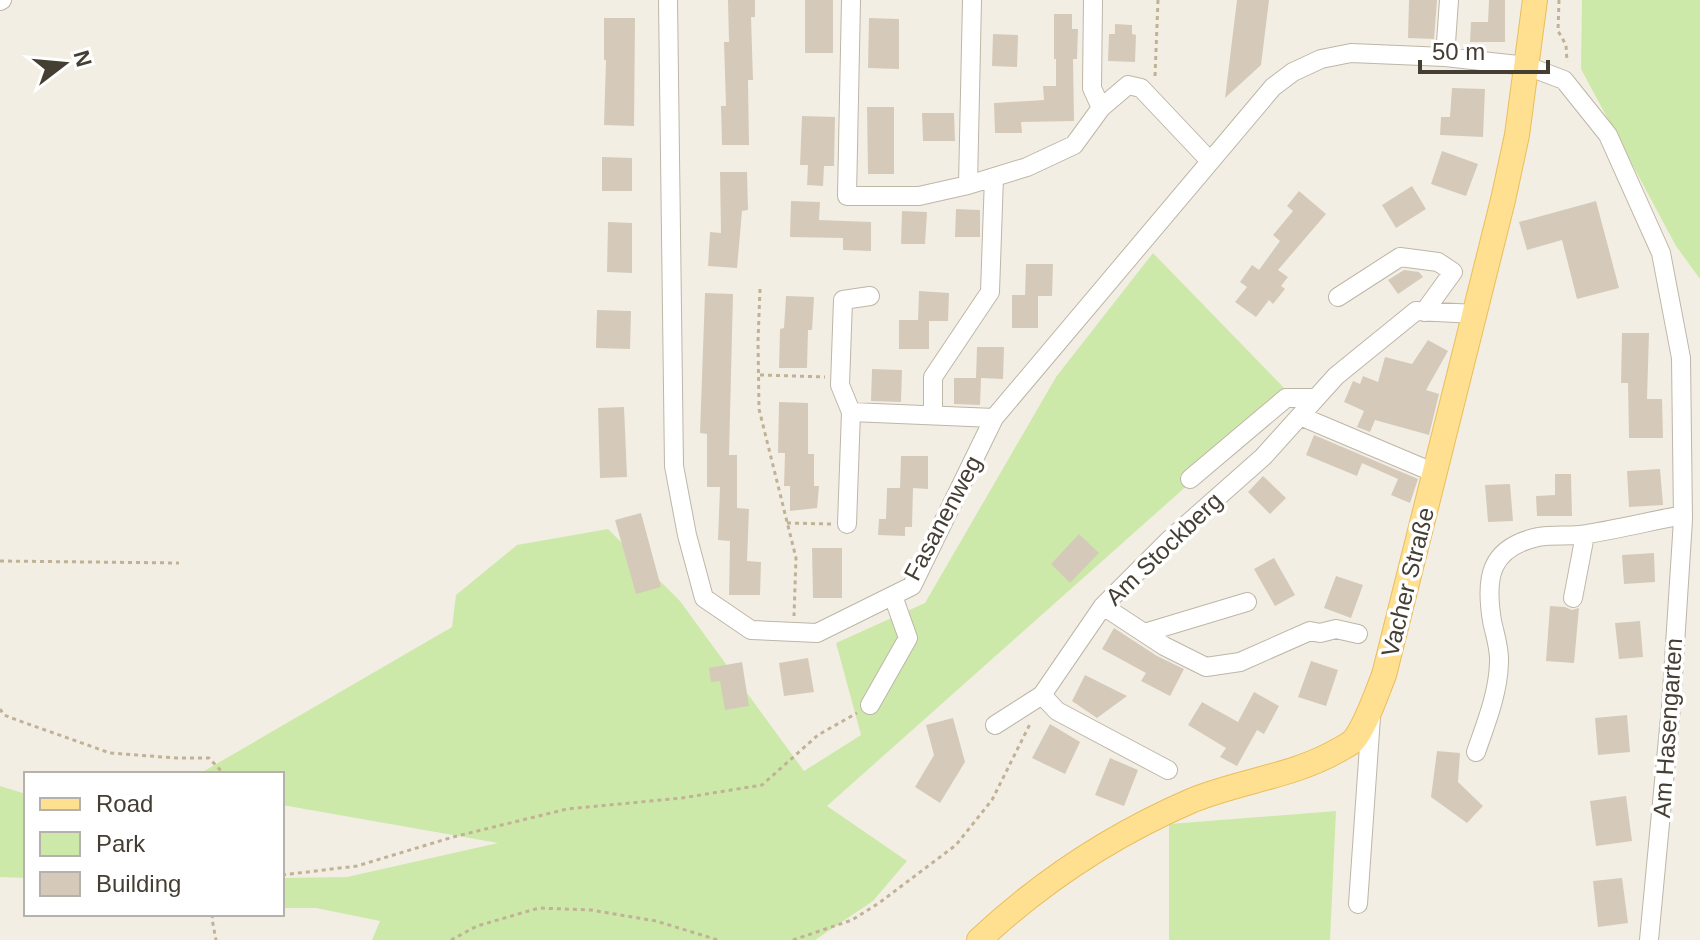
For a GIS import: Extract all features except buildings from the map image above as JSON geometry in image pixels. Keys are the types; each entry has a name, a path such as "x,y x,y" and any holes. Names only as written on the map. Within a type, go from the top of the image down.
{"main road":[{"name":"Vacher Straße","path":"979,940 1075,862 1139,827 1194,800 1318,762 1353,741 1384,675 1476,314 1517,135 1535,0"}],"street":[{"name":"Fasanenweg","path":"668,0 674,466 687,535 704,598 751,630 817,633 912,586 994,418 1273,87 1293,72 1321,59 1351,53 1445,57 1527,66"},
{"path":"851,0 847,196 919,196 1027,167 1074,145 1101,108 1128,85 1141,88 1210,161"},
{"path":"968,185 972,0"},
{"path":"1093,0 1092,88 1101,108"},
{"path":"1445,57 1449,0"},
{"path":"1527,66 1564,80"},
{"name":"Am Hasengarten","path":"1564,80 1608,135 1661,253 1691,359 1671,707 1649,940"},
{"path":"933,415 933,377 990,292 994,177"},
{"name":"Am Stockberg","path":"995,725 1042,695 1103,606 1168,541 1263,457 1336,376 1416,311 1424,312 1453,272 1438,262 1400,257 1338,297"},
{"path":"847,524 851,412 840,385 843,300 870,296"},
{"path":"1424,312 1476,314"},
{"path":"1190,479 1286,398 1316,398"},
{"path":"851,412 994,418"},
{"path":"1300,416 1435,473"},
{"path":"1476,752 1494,700 1498,677 1499,659 1488,594 1493,565 1505,552 1538,537 1585,535 1683,515"},
{"path":"1573,598 1585,535"},
{"path":"870,705 908,638 893,596"},
{"name":"Am Stockberg","path":"1144,633 1247,602"},
{"path":"1103,606 1164,646 1206,667 1240,662 1310,631 1320,633 1336,629 1358,634"},
{"path":"1042,695 1057,711 1168,770"},
{"path":"1358,904 1372,706"}],"path":[{"path":"1144,91 1155,81 1158,0"},
{"path":"1559,0 1558,31 1568,56 1564,80"},
{"path":"760,289 759,409 796,558 793,632"},
{"path":"759,375 840,377"},
{"path":"786,523 847,524"},
{"path":"0,561 179,563"},
{"path":"793,940 852,920 956,845 992,800 1042,695"},
{"path":"284,875 357,866 453,837 567,809 682,798 762,785 818,735 870,705"},
{"path":"0,709 4,715 110,753 209,758 222,772"},
{"path":"451,940 477,926 539,908 604,912 656,921 718,940"},
{"path":"213,916 216,940"}],"green space":[{"path":"1582,0 1700,0 1700,279 1676,246 1581,69"},
{"path":"1153,253 1290,394 827,806 907,861 873,901 815,940 372,940 380,921 316,908 284,908 284,878 347,877 498,843 284,805 284,772 202,772 452,627 456,595 517,545 608,529 680,601 804,771 861,735 836,643 925,603 1056,377"},
{"path":"0,786 24,793 24,878 0,877"},
{"path":"1336,811 1330,940 1169,940 1169,824"}]}
